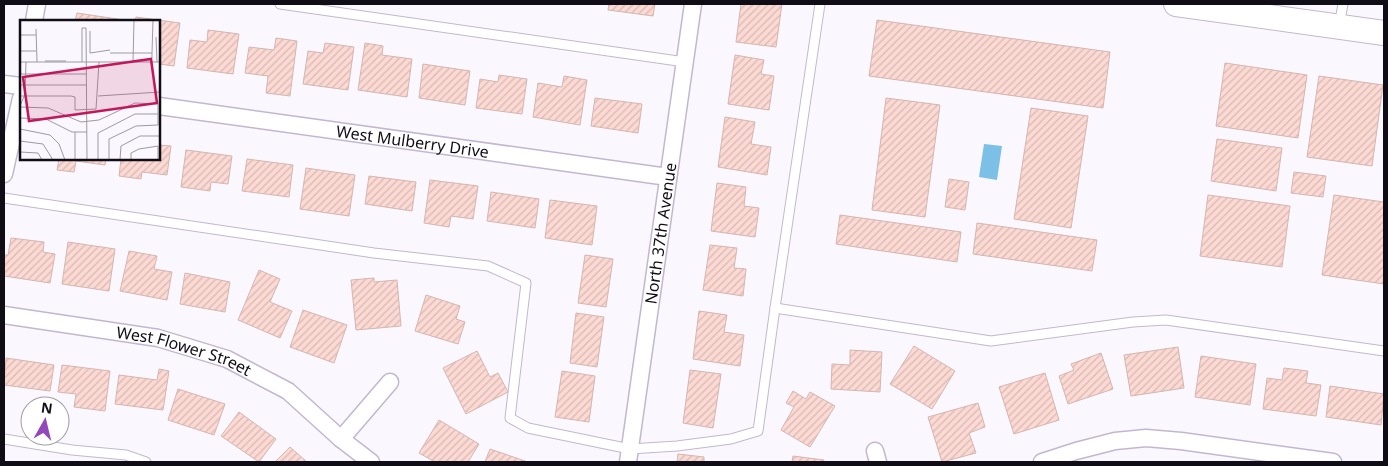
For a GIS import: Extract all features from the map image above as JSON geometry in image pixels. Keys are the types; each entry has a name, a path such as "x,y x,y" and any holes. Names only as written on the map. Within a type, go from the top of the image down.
{"street":[{"path":"34,20 37,4"},
{"name":"North 37th Avenue","path":"629,455 693,4"},
{"path":"1182,4 1341,15 1384,33"},
{"path":"4,84 20,86"},
{"path":"4,174 20,102"},
{"name":"West Mulberry Drive","path":"160,106 668,177"},
{"name":"West Flower Street","path":"4,315 158,338 228,359 288,392 341,439 371,462"},
{"path":"341,439 390,382"},
{"path":"1042,462 1115,441 1146,438 1333,462"}],"lane":[{"path":"280,4 684,62"},
{"path":"4,198 374,253 488,266 526,283 510,418 528,428 629,455 731,439 758,431 820,4"},
{"path":"775,308 990,340 1125,323 1166,320 1384,351"},
{"path":"4,438 72,450 126,455 146,462"}],"water":[{"path":"984,144 1002,146 997,180 979,177"}],"building":[{"path":"609,4 655,4 653,16 608,10"},
{"path":"741,4 782,4 776,47 736,42"},
{"path":"77,13 124,20 75,20"},
{"path":"136,17 158,20 135,20"},
{"path":"160,20 180,23 174,66 160,64"},
{"path":"877,20 1110,52 1103,108 869,76"},
{"path":"208,30 239,34 233,74 187,68 190,40 207,42"},
{"path":"276,38 297,41 290,96 266,93 268,76 245,73 249,47 274,50"},
{"path":"325,43 354,47 348,90 303,84 308,51 323,53"},
{"path":"365,43 383,46 382,55 412,59 407,97 358,90"},
{"path":"735,55 764,60 761,74 774,76 769,110 728,104"},
{"path":"1225,63 1307,75 1298,138 1216,126"},
{"path":"423,64 470,71 465,105 419,98"},
{"path":"499,75 527,79 522,114 476,108 480,79 498,82"},
{"path":"564,76 587,80 580,125 533,117 538,83 562,87"},
{"path":"1319,76 1383,85 1372,166 1307,157"},
{"path":"595,98 642,104 638,133 591,126"},
{"path":"886,98 940,105 925,217 872,210"},
{"path":"1031,108 1088,116 1071,228 1014,219"},
{"path":"725,117 755,122 751,144 771,147 767,175 718,167"},
{"path":"1217,139 1282,148 1276,191 1211,181"},
{"path":"160,145 171,146 167,175 142,172 141,179 119,176 121,160 160,160"},
{"path":"186,150 232,156 228,184 211,182 210,191 181,187"},
{"path":"247,159 293,165 289,197 242,191"},
{"path":"59,160 106,160 105,165 76,161 74,172 57,170"},
{"path":"306,168 355,175 349,216 300,209"},
{"path":"1294,172 1326,176 1323,197 1291,193"},
{"path":"369,176 416,182 412,211 365,204"},
{"path":"949,179 969,182 965,210 945,207"},
{"path":"430,180 478,186 473,219 451,216 449,227 424,223"},
{"path":"717,183 746,187 744,206 759,208 755,237 711,231"},
{"path":"491,192 539,199 535,228 487,221"},
{"path":"1208,195 1290,206 1282,267 1200,256"},
{"path":"1334,195 1384,202 1384,284 1322,275"},
{"path":"550,200 597,206 592,245 545,238"},
{"path":"840,215 961,232 957,262 836,244"},
{"path":"977,223 1097,240 1092,271 973,254"},
{"path":"11,238 44,242 43,252 55,254 50,283 4,276 4,255 8,255"},
{"path":"68,242 115,249 109,291 62,284"},
{"path":"710,245 737,248 734,268 746,269 743,296 703,290"},
{"path":"129,251 157,256 154,269 172,272 167,300 120,291"},
{"path":"585,255 613,259 606,307 578,303"},
{"path":"259,270 280,279 270,302 292,311 280,338 238,320"},
{"path":"185,273 230,282 225,312 180,304"},
{"path":"374,278 374,282 397,280 401,326 356,330 351,280"},
{"path":"426,295 460,306 456,319 465,322 458,344 415,331"},
{"path":"303,310 347,325 334,363 290,347"},
{"path":"699,311 727,315 724,332 744,335 740,366 693,359"},
{"path":"576,313 604,317 597,367 570,363"},
{"path":"914,346 955,371 932,409 890,384"},
{"path":"1178,347 1184,388 1131,396 1124,355"},
{"path":"850,350 882,352 880,392 831,389 832,364 850,365"},
{"path":"477,351 490,377 498,373 508,392 466,414 443,368"},
{"path":"1101,353 1113,389 1068,404 1059,376 1074,370 1071,364"},
{"path":"1201,356 1256,364 1250,405 1195,397"},
{"path":"6,358 54,365 50,391 4,385"},
{"path":"62,365 110,371 105,411 74,407 76,394 58,392"},
{"path":"1284,368 1308,371 1306,383 1321,385 1316,416 1263,409 1267,378 1282,380"},
{"path":"159,369 169,371 163,410 115,404 119,375 157,380"},
{"path":"690,370 721,374 713,428 683,423"},
{"path":"562,371 595,376 589,422 555,417"},
{"path":"1045,373 1059,420 1014,434 999,387"},
{"path":"1330,386 1384,394 1381,425 1326,417"},
{"path":"178,389 225,404 214,435 168,420"},
{"path":"793,391 806,399 810,392 835,406 810,447 781,430 794,407 786,403"},
{"path":"978,403 985,427 969,433 976,453 942,462 928,417"},
{"path":"239,412 276,439 259,462 221,436"},
{"path":"439,420 479,444 468,462 435,462 419,453"},
{"path":"290,447 307,462 275,462"},
{"path":"490,449 528,462 485,462"},
{"path":"678,454 704,457 704,462 677,462"},
{"path":"793,456 824,460 823,462 792,462"}]}
